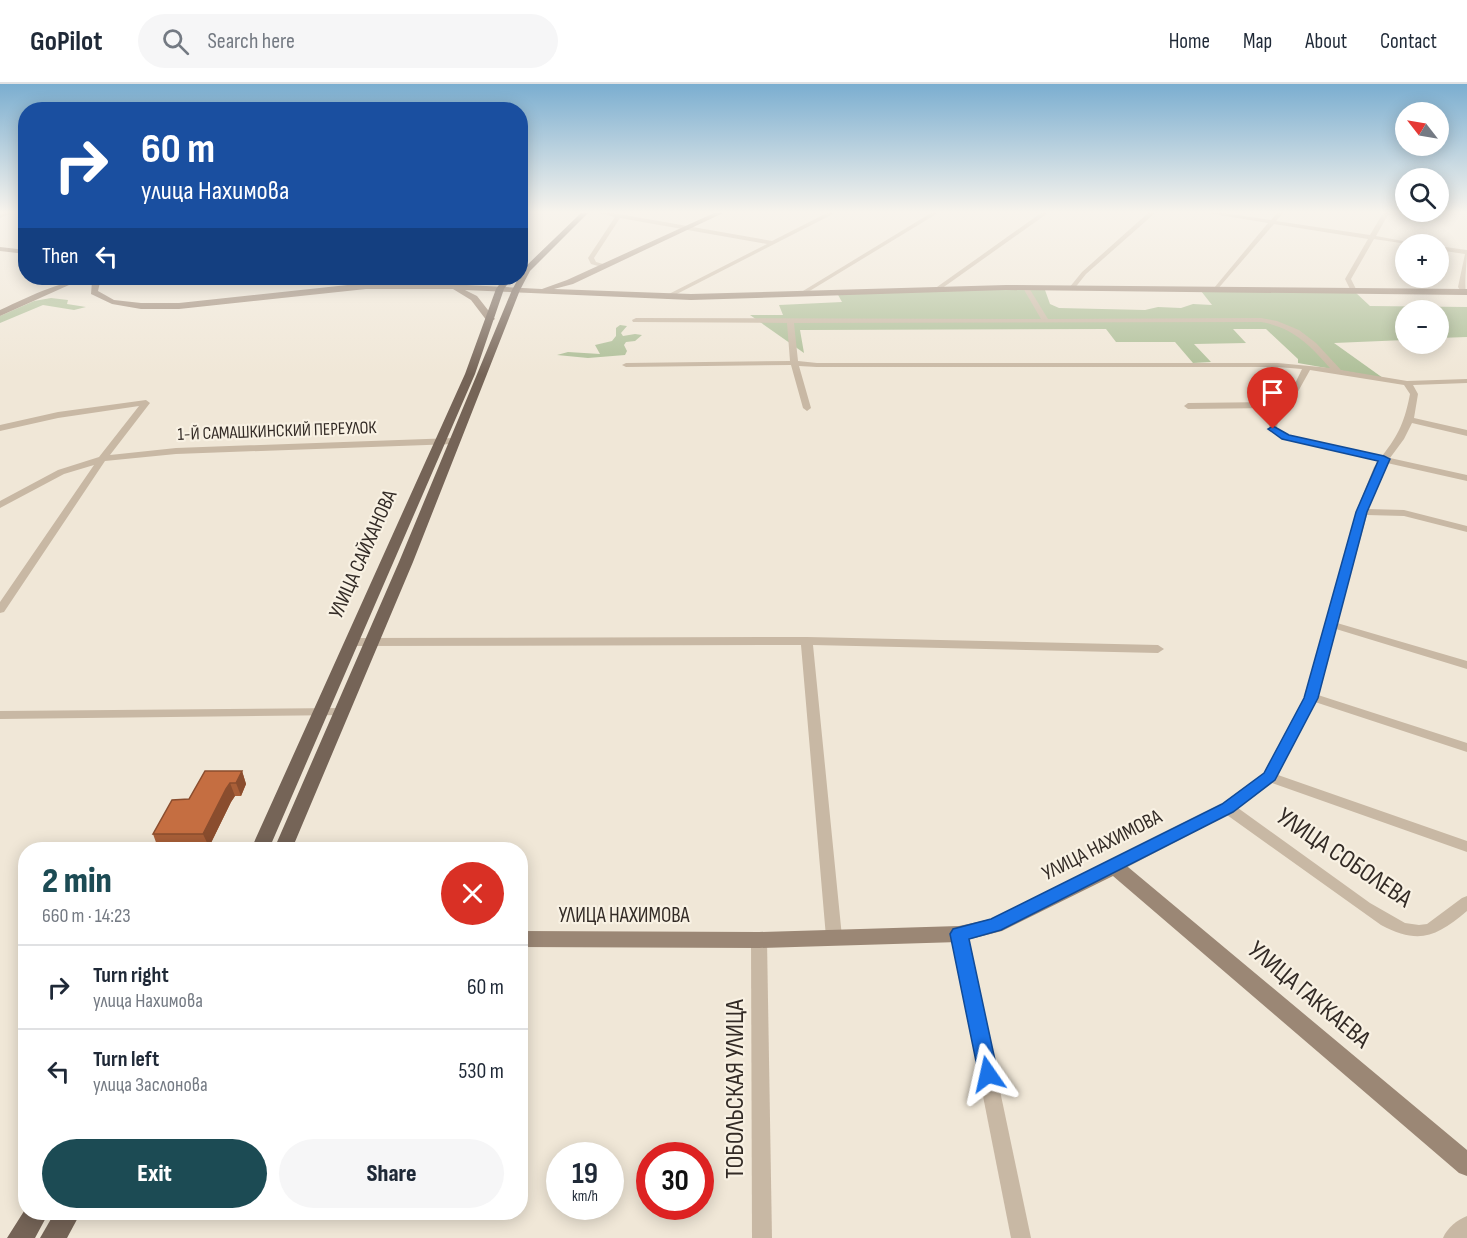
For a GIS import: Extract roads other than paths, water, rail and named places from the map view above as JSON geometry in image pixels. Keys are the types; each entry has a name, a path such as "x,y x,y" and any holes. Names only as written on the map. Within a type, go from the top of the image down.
{"main road":[{"path":"537,291 570,282 603,267"},
{"path":"0,313 63,285"},
{"path":"95,285 94,292 100,298 143,306 214,303 363,286 452,287 468,285"},
{"path":"452,287 460,285"},
{"name":"УЛИЦА САЙХАНОВА","path":"263,842 352,642 447,442 500,285"},
{"path":"508,285 516,290 667,297 939,288 1465,292"},
{"path":"286,842 372,642 447,442 519,285"},
{"path":"452,287 470,294 490,319"},
{"name":"УЛИЦА НАХИМОВА","path":"528,939 759,940 959,934 995,926 1115,867"},
{"name":"УЛИЦА ГАККАЕВА","path":"1115,867 1467,1165"},
{"path":"20,1238 32,1220"},
{"path":"53,1238 64,1220"}],"street":[{"path":"667,297 726,267"},
{"path":"801,294 846,267"},
{"path":"939,288 969,267"},
{"path":"1072,288 1091,267"},
{"path":"1216,289 1235,267"},
{"path":"1354,291 1348,279 1355,267"},
{"path":"1465,267 1461,287 1465,292"},
{"path":"1026,288 1045,320"},
{"path":"636,320 932,322 1255,320 1279,323 1304,335 1338,372"},
{"path":"790,320 795,363 807,408"},
{"path":"626,365 1259,364 1307,367 1407,383 1467,381"},
{"path":"1188,406 1287,403 1293,398 1307,367"},
{"name":"УЛИЦА НАХИМОВА","path":"1115,867 1228,808 1270,777 1311,698 1361,512 1384,459 1400,439 1409,420 1414,394 1407,383"},
{"path":"0,428 58,415 146,403 102,459 0,610"},
{"path":"1276,405 1273,429 1279,435 1467,478"},
{"path":"1409,420 1467,433"},
{"name":"1-Й САМАШКИНСКИЙ ПЕРЕУЛОК","path":"0,505 60,472 102,459 176,451 447,442"},
{"path":"1361,512 1404,513 1467,529"},
{"path":"1330,624 1467,664"},
{"path":"352,642 807,641 1158,649"},
{"path":"807,641 834,937"},
{"path":"1311,698 1467,748"},
{"path":"0,715 342,712"},
{"name":"УЛИЦА СОБОЛЕВА","path":"1270,777 1467,847"},
{"name":"УЛИЦА СОБОЛЕВА","path":"1228,808 1384,920 1407,929 1426,930 1467,902"},
{"path":"959,934 1021,1238"},
{"name":"ТОБОЛЬСКАЯ УЛИЦА","path":"759,940 762,1238"},
{"path":"1453,1238 1467,1226"}]}
